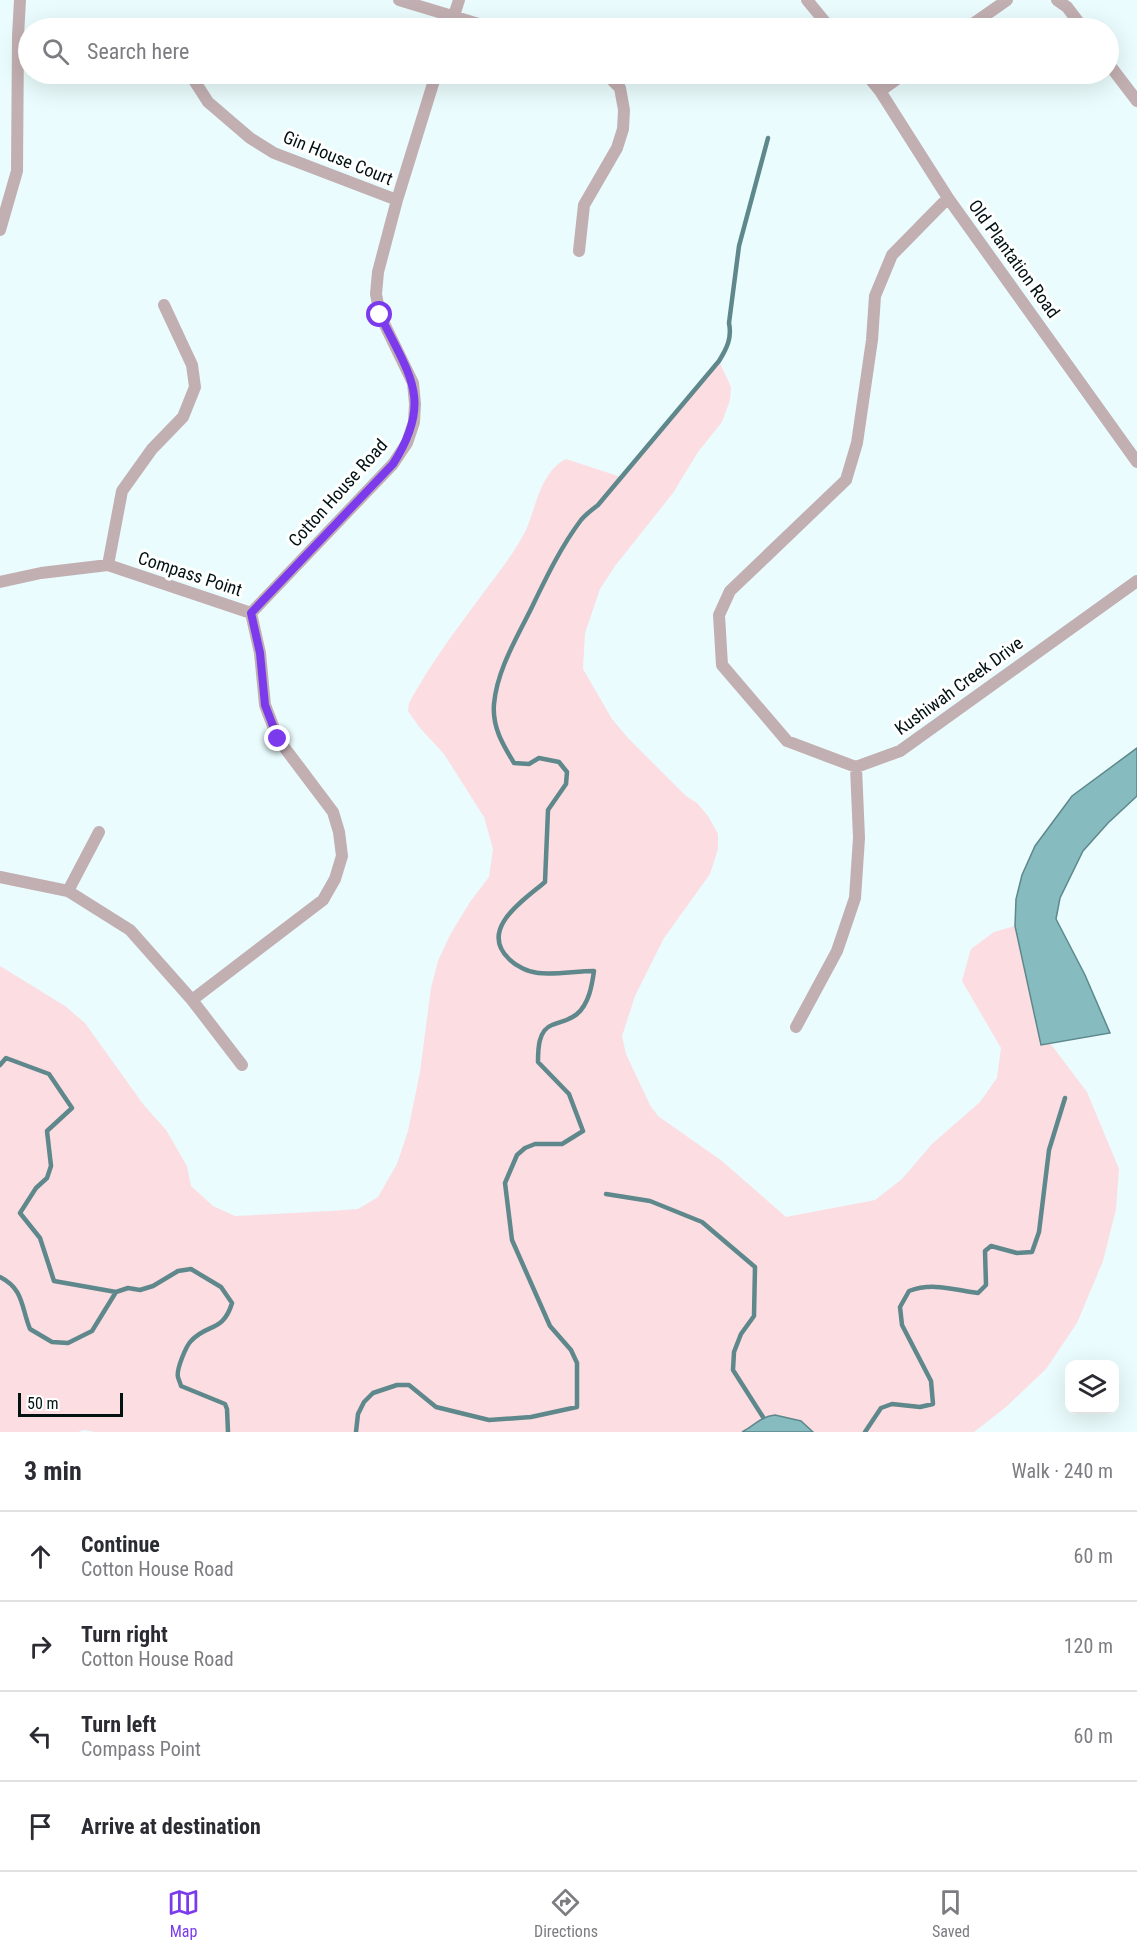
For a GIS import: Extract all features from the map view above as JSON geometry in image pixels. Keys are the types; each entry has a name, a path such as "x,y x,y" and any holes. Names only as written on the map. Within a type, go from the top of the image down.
{"street":[{"path":"19,18 20,0"},
{"path":"399,0 463,18"},
{"path":"453,18 459,0"},
{"path":"807,0 822,18"},
{"path":"981,18 1007,0"},
{"path":"1062,2 1075,18"},
{"path":"0,230 17,171 18,36"},
{"path":"1119,77 1137,101"},
{"name":"Gin House Court","path":"196,84 208,102 250,138 274,153 397,200"},
{"name":"Cotton House Road","path":"251,613 393,464 406,443 414,422 413,383 380,315 376,294 378,272 397,200 433,84"},
{"path":"579,251 584,206 617,148 623,129 624,110 620,88 616,84"},
{"name":"Old Plantation Road","path":"874,84 948,198 1137,462"},
{"path":"880,91 890,84"},
{"path":"796,1027 837,951 855,898 859,838 856,767 787,741 722,665 719,615 730,591 846,480 857,443 872,340 875,296 892,255 948,198"},
{"path":"108,565 122,491 152,449 183,417 195,387 192,365 164,305"},
{"name":"Compass Point","path":"0,582 41,573 108,565 251,613 260,653 265,705 278,739 333,812 339,832 342,856 335,879 323,900 192,1000"},
{"name":"Kushiwah Creek Drive","path":"856,767 900,751 1137,580"},
{"path":"68,891 99,832"},
{"path":"0,877 68,891 130,930 192,1000 242,1065"}],"shaded area":[{"path":"719,361 731,387 730,400 722,422 698,452 673,493 615,566 600,589 585,633 583,669 612,719 686,796 697,803 708,816 718,834 718,849 710,874 664,938 635,996 622,1036 626,1054 650,1105 658,1116 722,1161 786,1217 875,1200 902,1179 932,1144 980,1102 997,1078 1001,1048 962,981 971,949 994,932 1015,926 1041,1044 1050,1043 1087,1092 1119,1169 1116,1209 1103,1261 1077,1323 1046,1369 1006,1407 974,1432 813,1432 801,1421 763,1417 742,1432 95,1432 84,1430 78,1432 0,1432 0,966 65,1006 85,1023 143,1104 166,1130 187,1166 191,1186 213,1206 235,1216 331,1211 358,1209 378,1197 397,1164 408,1131 420,1072 431,988 438,961 450,935 470,902 489,877 493,849 484,817 444,754 408,711 409,703 445,646 517,546 526,530 540,490 551,472 566,459 621,477"}],"water":[{"path":"1137,748 1137,796 1083,851 1060,898 1056,919 1085,975 1110,1033 1041,1045 1015,926 1016,899 1022,875 1035,846 1072,796"},
{"path":"775,1415 801,1421 813,1432 742,1432 761,1419"}],"waterway":[{"path":"356,1432 358,1414 364,1402 373,1393 397,1385 409,1385 436,1407 489,1420 531,1417 577,1407 577,1363 571,1350 550,1326 512,1240 505,1183 517,1155 525,1148 535,1144 562,1144 583,1131 569,1094 538,1062 538,1052 541,1036 547,1028 568,1020 581,1010 587,1000 594,971 552,974 534,972 515,964 501,948 499,937 501,926 516,906 545,882 548,810 566,784 567,772 559,762 539,758 529,764 514,763 497,728 494,704 499,680 513,645 553,564 573,531 583,518 598,505 719,361 724,352 729,338 739,246 768,138"},
{"path":"0,1065 6,1058 49,1074 72,1108 47,1131 51,1166 47,1178 36,1188 20,1213 40,1238 54,1281 116,1292"},
{"path":"865,1432 881,1408 892,1404 920,1407 933,1404 931,1381 902,1325 900,1307 909,1291 935,1287 978,1293 986,1285 985,1251 991,1246 1017,1253 1032,1252 1039,1232 1049,1150 1065,1098"},
{"path":"606,1194 650,1201 702,1222 755,1267 754,1316 741,1334 734,1352 733,1370 763,1417"},
{"path":"0,1277 14,1287 18,1293 30,1329 52,1342 68,1343 92,1331 116,1292 128,1288 140,1290 153,1286 178,1271 191,1269 221,1287 232,1303 228,1313 219,1323 197,1335 191,1341 178,1369 178,1378 181,1386 225,1404 228,1432"}],"route":[{"path":"278,739 265,705 260,653 251,613 393,464 406,443 414,422 413,383 380,315"}]}
